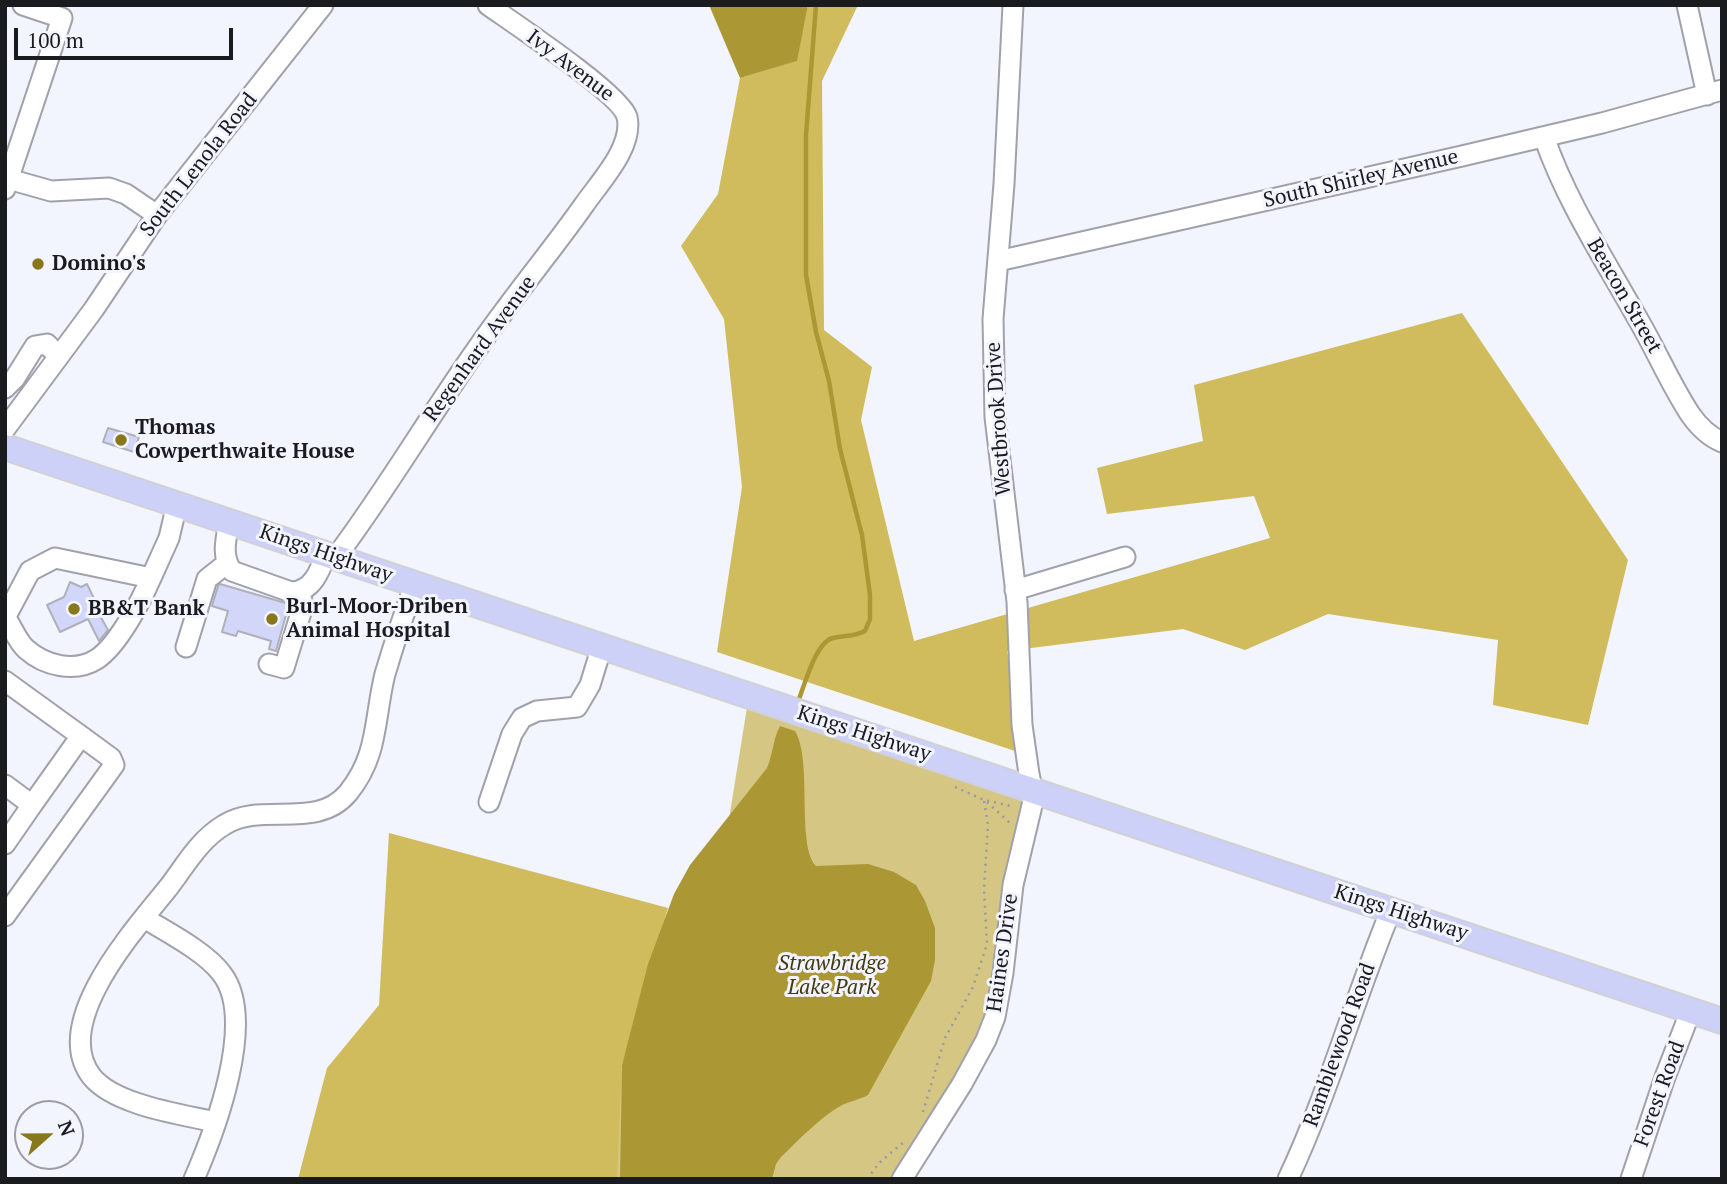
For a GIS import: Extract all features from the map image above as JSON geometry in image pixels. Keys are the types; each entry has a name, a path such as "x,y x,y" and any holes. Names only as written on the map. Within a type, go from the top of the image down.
{"main road":[{"name":"Kings Highway","path":"5,447 1722,1021"}],"street":[{"path":"23,5 62,18 6,182 51,191 109,188 126,194 157,215"},
{"name":"Ivy Avenue","path":"488,5 619,103 626,113 629,125 624,141"},
{"name":"Westbrook Drive","path":"1013,5 993,333 995,416 1015,590 1023,725 1029,774 1034,790"},
{"path":"1687,5 1715,92"},
{"name":"South Lenola Road","path":"5,429 94,309 157,215 316,9"},
{"name":"South Shirley Avenue","path":"998,261 1544,137 1715,92"},
{"name":"Beacon Street","path":"1544,137 1559,179 1681,398 1700,426 1722,442"},
{"name":"Regenhard Avenue","path":"300,592 309,586 480,344 560,239 617,159 624,141"},
{"path":"5,388 35,346 47,344 58,356"},
{"path":"151,578 55,558 30,571 6,618 24,648 38,658 55,665 77,666 97,659 142,600 169,538 177,504"},
{"path":"229,522 224,554 226,564 232,571 291,592 300,592 303,606 284,668 269,664"},
{"path":"1015,590 1125,557"},
{"path":"186,647 207,579 226,564"},
{"path":"215,1122 159,1109 111,1091 91,1076 81,1045 83,1020 92,995 144,918 200,845 225,824 257,815 322,811 337,804 347,794 365,769 370,754 386,674 415,584"},
{"path":"489,802 512,734 522,718 537,711 577,708 590,685 603,646"},
{"path":"5,681 111,758 114,765 5,916"},
{"path":"6,841 81,736"},
{"path":"5,785 32,805"},
{"name":"Haines Drive","path":"902,1179 962,1084 995,1017 1003,974 1009,906 1034,790"},
{"name":"Ramblewood Road","path":"1288,1179 1313,1121 1391,910"},
{"path":"144,918 213,964 230,988 237,1021 236,1039 215,1122 194,1179"},
{"name":"Forest Road","path":"1631,1179 1691,1010"}],"path":[{"path":"951,784 984,800 1011,806"},
{"path":"984,800 1011,823"},
{"path":"920,1120 945,1038 973,987 987,944 984,888 989,825 984,800"},
{"path":"867,1179 878,1163 907,1140"}],"green space":[{"name":"Strawbridge Lake Park","path":"749,695 1034,797 1000,995 899,1179 609,1179 618,1082 645,996 724,850"}],"shaded area":[{"path":"709,5 808,5 797,61 740,78"},
{"path":"808,5 858,5 822,81 824,330 872,367 861,420 914,641 1270,538 1254,496 1107,514 1097,468 1203,441 1194,385 1462,313 1628,560 1588,725 1493,705 1498,640 1328,614 1245,650 1183,629 1007,651 1027,755 717,652 742,487 724,319 681,246 718,194 740,78 796,61"},
{"path":"780,726 795,731 800,745 807,840 816,866 868,864 894,872 916,885 935,928 935,960 931,981 868,1095 842,1105 818,1122 781,1157 772,1179 620,1179 622,1065 648,964 674,894 690,865 767,768"},
{"path":"389,833 668,908 622,1065 617,1179 298,1179 327,1068 379,1005"}],"building":[{"name":"Thomas Cowperthwaite House","path":"108,428 139,437 134,452 103,442"},
{"name":"BB&T Bank","path":"70,582 81,587 87,584 108,630 99,641 88,619 60,632 47,605 64,597"},
{"name":"Burl-Moor-Driben Animal Hospital","path":"220,584 289,604 276,651 269,649 271,641 238,631 236,636 222,632 228,611 212,606"}],"waterway":[{"path":"797,704 811,666 827,641 865,631 870,619 870,595 862,535 840,449 829,381 816,332 806,275 806,135 816,5"}],"place":[{"name":"Domino's","path":"38,264"},
{"name":"Thomas Cowperthwaite House","path":"121,440"},
{"name":"BB&T Bank","path":"74,609"},
{"name":"Burl-Moor-Driben Animal Hospital","path":"272,619"}]}
